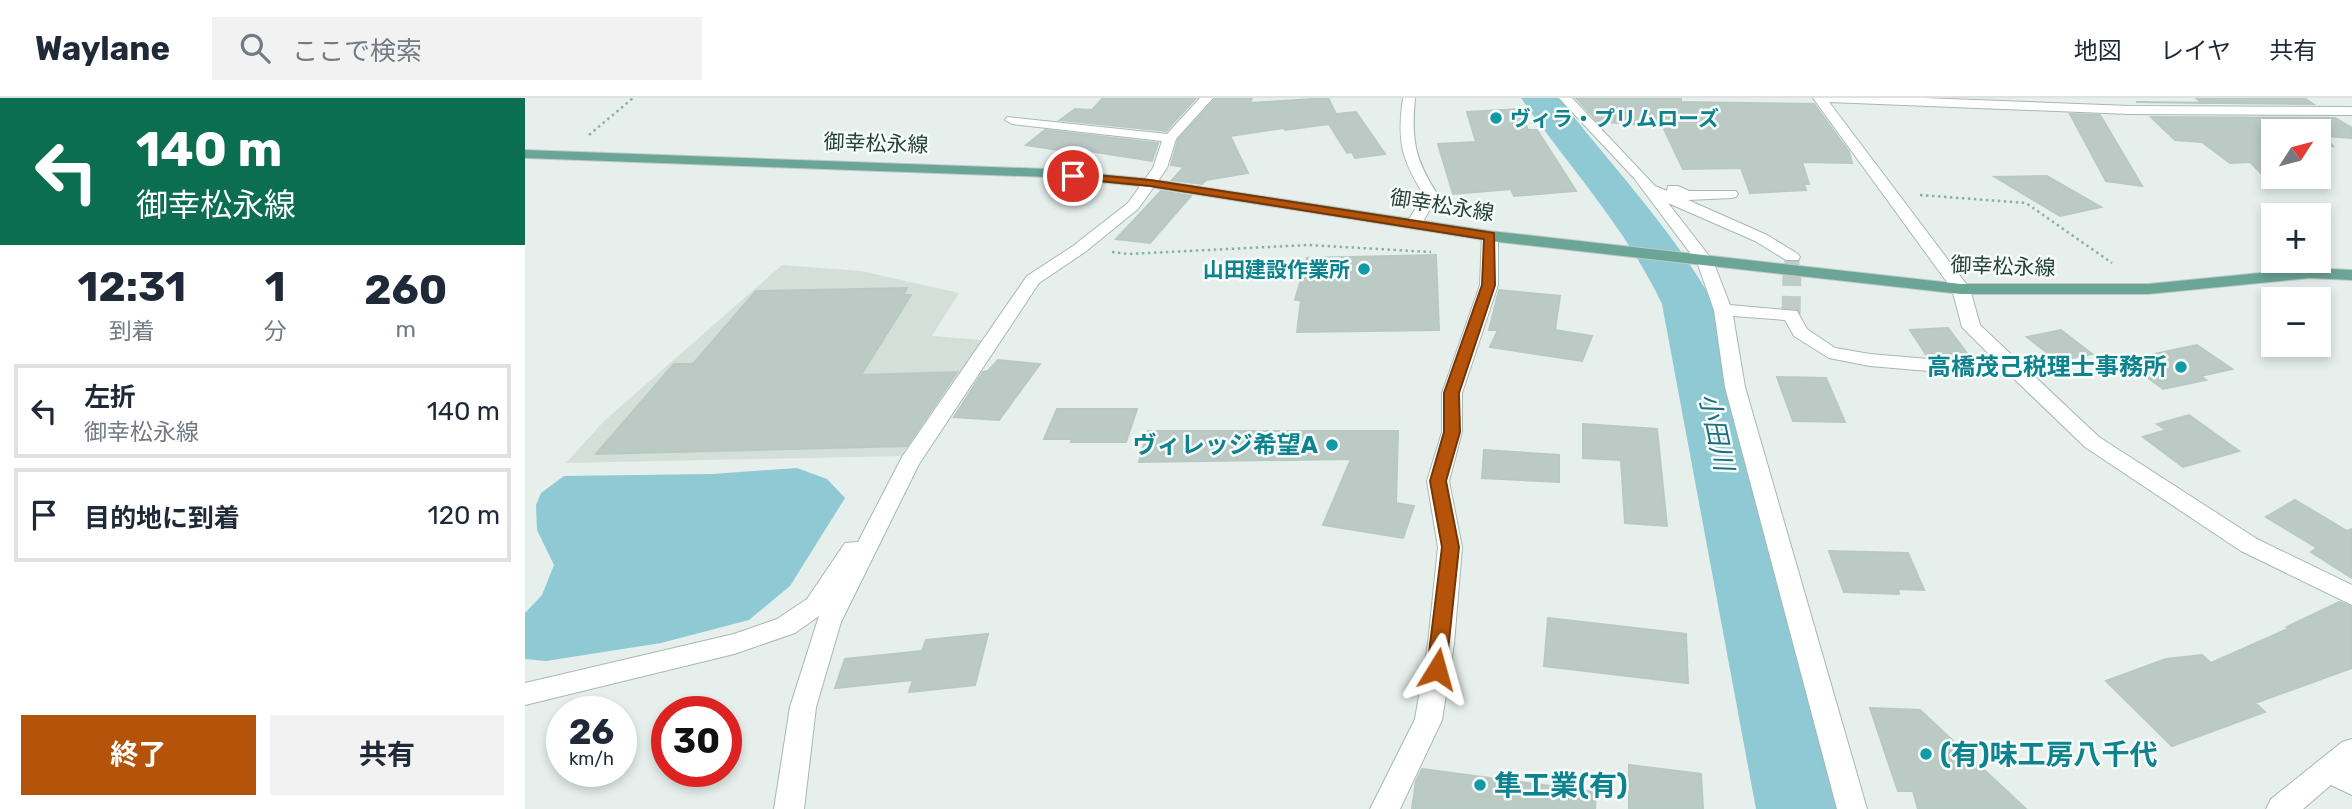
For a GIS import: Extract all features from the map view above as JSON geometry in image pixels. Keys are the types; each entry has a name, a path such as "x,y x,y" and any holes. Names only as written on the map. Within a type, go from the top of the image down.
{"main road":[{"name":"御幸松永線","path":"525,154 1047,173 1150,183 1490,236 1961,289 2148,289 2311,273 2352,275"}],"street":[{"path":"525,694 734,644 786,626 816,606 909,462 1033,280 1080,249 1133,205 1160,168 1170,138 1207,98"},
{"path":"1409,98 1404,134 1412,166 1431,195 1414,224"},
{"path":"1565,98 1644,182 1696,260 1723,310 1735,387 1852,809"},
{"path":"1819,98 1961,289 1972,327 2092,442 2249,545 2352,596"},
{"path":"1826,98 1963,101 2129,110 2352,109"},
{"path":"2245,98 2256,109"},
{"path":"2337,98 2352,109"},
{"path":"1012,120 1170,138"},
{"path":"1644,182 1688,196 1731,194"},
{"path":"1644,182 1761,238 1792,257"},
{"path":"1385,809 1428,720 1441,644 1450,547 1438,481 1452,432 1451,393 1489,285 1490,236"},
{"path":"1723,310 1791,315 1800,332 1829,352 1870,360 1987,370 2016,369"},
{"path":"789,809 803,707 829,622 909,462"},
{"path":"2281,809 2340,775 2352,751"}],"path":[{"path":"1888,192 2026,203 2112,263"},
{"path":"1080,249 1128,254 1308,245 1439,253"}],"shaded area":[{"path":"782,265 861,271 959,293 932,336 982,340 901,456 566,463 604,421"}],"water":[{"path":"797,468 827,479 845,498 790,586 749,620 661,643 546,661 525,659 525,613 542,595 554,565 537,530 536,505 541,493 564,476 712,474"}],"building":[{"path":"1103,98 1196,98 1166,131 1060,120 1075,109 1092,110"},
{"path":"1216,98 1252,98 1250,103 1328,98 1336,114 1356,112 1385,154 1355,158 1352,152 1347,153 1329,124 1284,128 1230,136 1248,173 1206,180 1202,184 1172,180 1184,167 1171,165 1178,140"},
{"path":"1576,98 1681,98 1681,102 1814,104 1849,152 1852,163 1802,162 1809,184 1804,184 1806,190 1750,193 1741,168 1683,169 1663,127 1597,121"},
{"path":"2196,98 2304,98 2313,104 2202,103"},
{"path":"1520,109 1528,130 1537,130 1576,191 1514,196 1511,189 1453,194 1438,144 1476,142 1467,112"},
{"path":"2070,114 2100,115 2142,186 2106,181"},
{"path":"2151,117 2335,118 2352,128 2352,138 2331,136 2331,119 2261,119 2261,173 2250,162 2230,163 2202,142 2175,140"},
{"path":"1045,130 1158,143 1152,161 1076,149 1072,152 1026,145"},
{"path":"2047,176 2101,207 2060,216 1995,177"},
{"path":"1161,191 1191,196 1150,243 1116,239"},
{"path":"1436,255 1439,330 1297,332 1301,300 1295,300 1307,258"},
{"path":"907,288 903,295 911,295 861,375 957,372 907,446 596,454 674,364 693,364 756,291"},
{"path":"1499,290 1560,296 1555,330 1592,336 1582,361 1490,347 1498,330 1489,330"},
{"path":"1948,328 1972,360 1927,356 1910,330"},
{"path":"2061,330 2092,354 2058,361 2027,337"},
{"name":"高橋茂己税理士事務所","path":"2197,345 2232,369 2201,376 2206,380 2163,389 2125,360"},
{"path":"998,360 1040,364 999,420 954,417 983,372 988,371"},
{"path":"1777,377 1826,378 1845,422 1793,421"},
{"path":"1057,409 1137,409 1126,442 1071,442 1072,439 1044,439"},
{"path":"2189,415 2239,451 2183,467 2143,437 2166,430 2157,424"},
{"path":"1583,424 1657,429 1667,526 1625,523 1621,460 1583,458"},
{"path":"1148,431 1398,431 1396,503 1414,506 1403,538 1323,525 1351,459 1139,462"},
{"path":"1484,450 1559,455 1559,482 1482,478"},
{"path":"2295,500 2347,531 2352,529 2352,578 2311,552 2317,548 2266,517"},
{"path":"1829,551 1908,553 1924,590 1898,589 1899,594 1844,592"},
{"path":"2339,602 2352,607 2352,668 2255,703 2265,712 2172,746 2106,681 2166,659 2202,655 2211,663 2290,628 2287,627"},
{"path":"1548,618 1686,634 1688,683 1544,666"},
{"path":"988,634 975,685 909,692 913,680 835,688 845,659 922,651 926,640"},
{"name":"(有)味工房八千代","path":"1870,708 1920,710 2026,809 1918,809 1913,791 1898,791"},
{"path":"1629,765 1701,774 1703,809 1629,809"},
{"path":"1422,769 1596,792 1595,809 1412,809 1416,781"}],"waterway":[{"name":"小田川","path":"1540,98 1657,249 1688,304 1799,809"}],"tunnel":[{"path":"1792,257 1792,272"},
{"path":"1791,315 1792,272"}],"place":[{"name":"ヴィラ・プリムローズ","path":"1496,118"},
{"name":"山田建設作業所","path":"1364,269"},
{"name":"高橋茂己税理士事務所","path":"2181,367"},
{"name":"ヴィレッジ希望A","path":"1332,445"},
{"name":"(有)味工房八千代","path":"1926,754"},
{"name":"隼工業(有)","path":"1480,785"}],"route":[{"path":"1073,176 1150,183 1490,236 1489,285 1451,393 1452,432 1438,481 1450,547 1437,669"}]}
